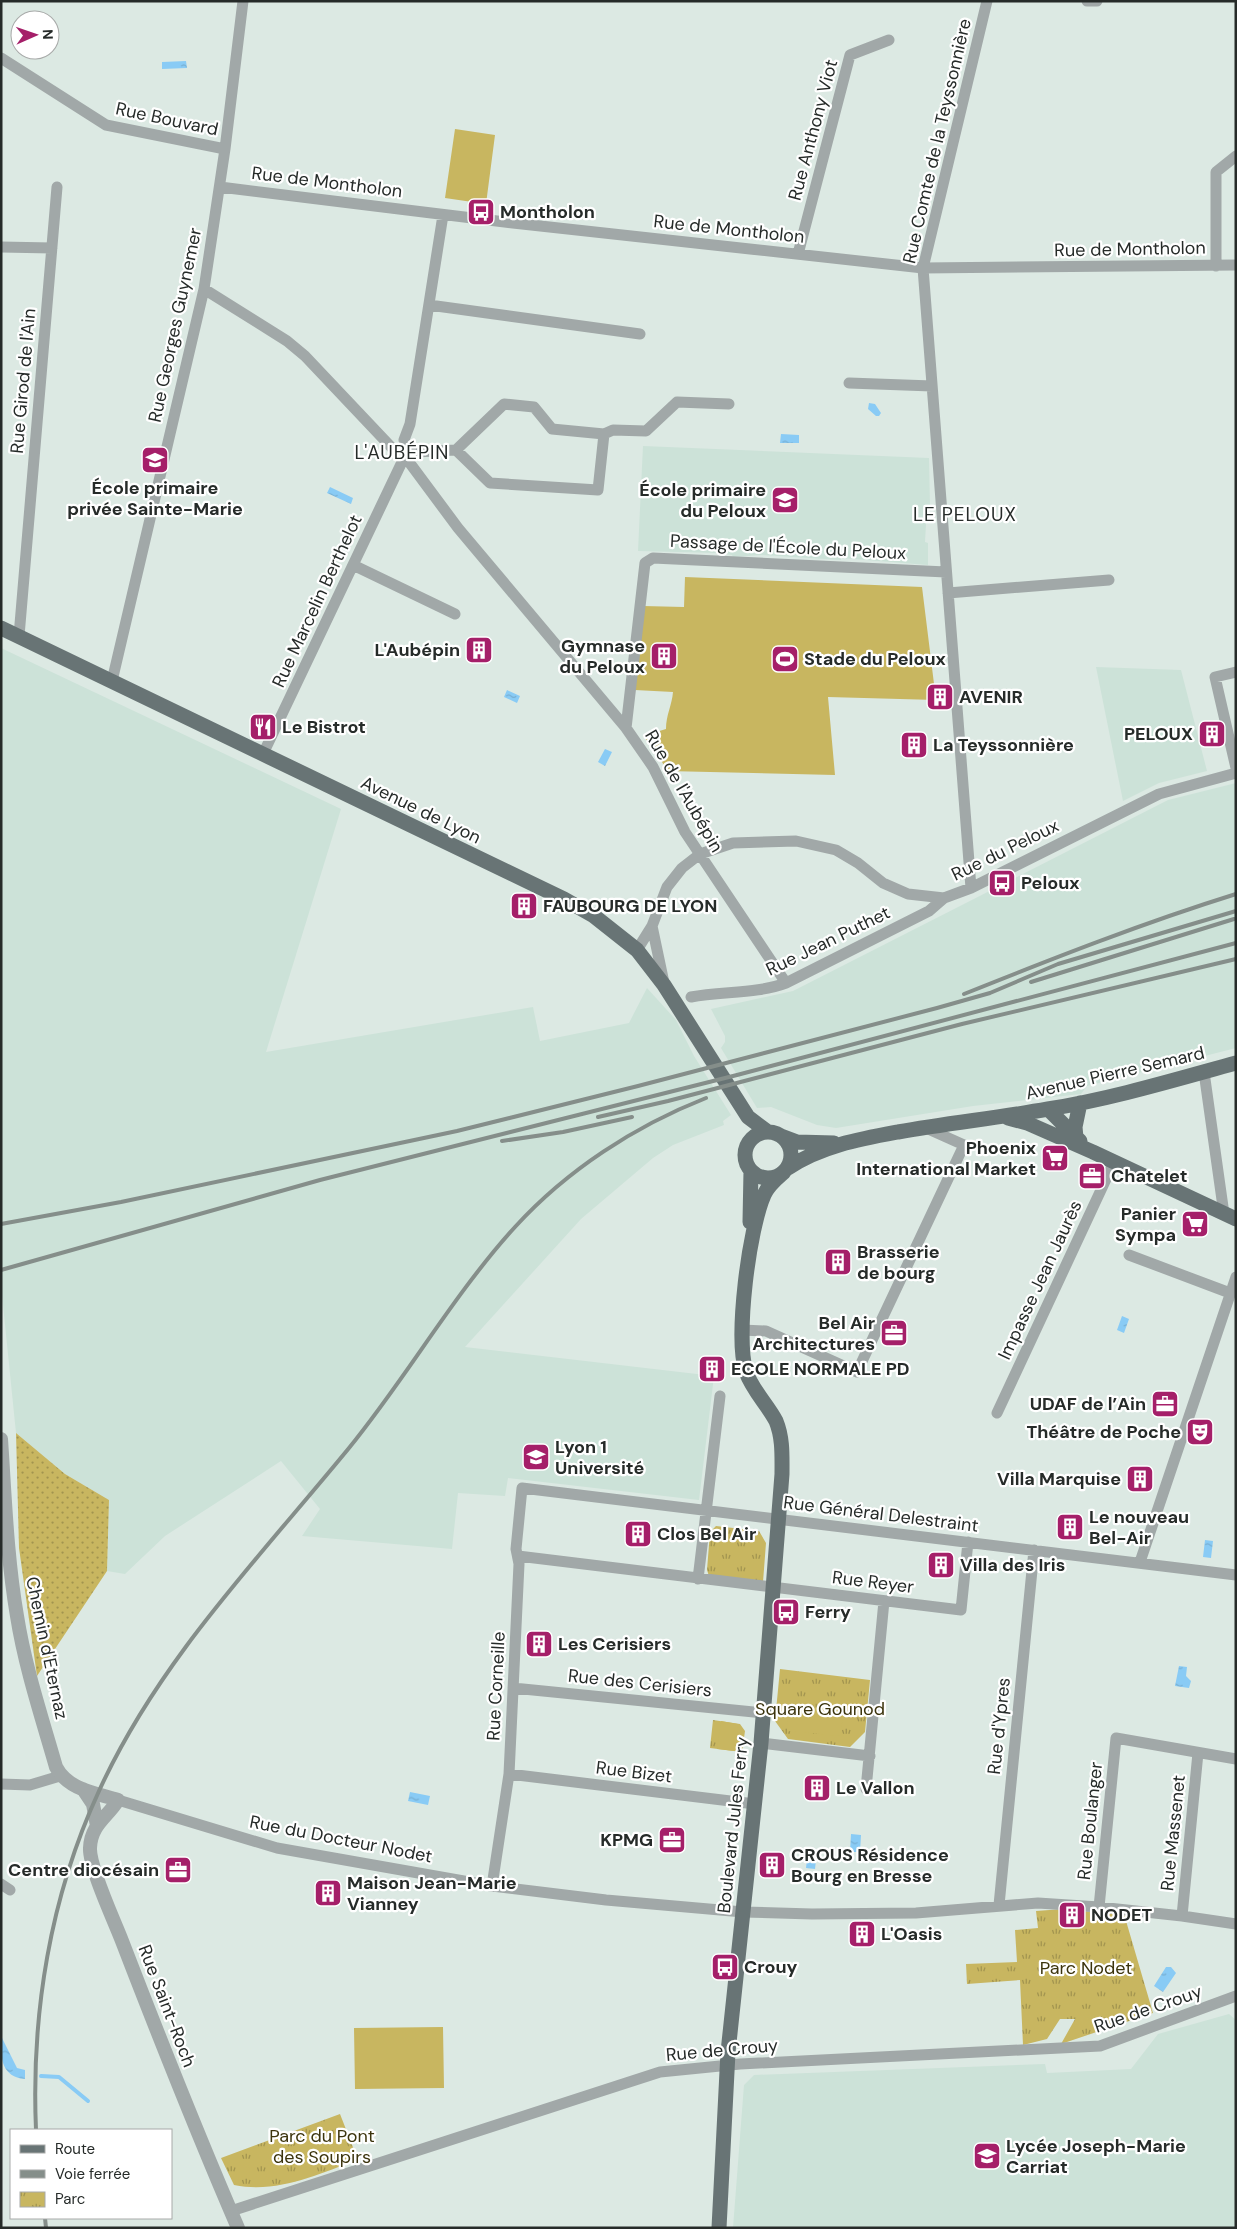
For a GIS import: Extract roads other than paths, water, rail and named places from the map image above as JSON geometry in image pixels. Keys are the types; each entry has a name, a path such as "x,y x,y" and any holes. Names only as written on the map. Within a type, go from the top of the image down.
{"main road":[{"name":"Avenue de Lyon","path":"1,628 564,899 594,916 637,950 664,985 748,1117 774,1134"},
{"name":"Avenue Pierre Semard","path":"841,1143 924,1127 1080,1103 1236,1063"},
{"path":"1076,1138 1075,1127 1080,1103"},
{"path":"1048,1109 1076,1138 1093,1152"},
{"path":"1002,1116 1027,1123 1093,1152 1230,1217"},
{"name":"Avenue de Lyon","path":"748,1117 747,1134 750,1141"},
{"path":"761,1133 774,1134 797,1142 841,1143 799,1161 779,1176 767,1179 761,1178 751,1171 745,1156 750,1141 761,1133"},
{"path":"774,1134 790,1147 791,1154 786,1170"},
{"name":"Boulevard Jules Ferry","path":"751,1240 764,1194 769,1185 786,1170"},
{"name":"Boulevard Jules Ferry","path":"719,2228 728,2065 764,1714 772,1588 779,1520 782,1443 775,1421 758,1397 746,1372 741,1346 751,1240 751,1171"}],"street":[{"name":"Rue Georges Guynemer","path":"112,681 204,289 220,187 243,1"},
{"name":"Rue Comte de la Teyssonnière","path":"971,888 923,268 987,1"},
{"path":"1086,1 1097,1"},
{"name":"Rue Anthony Viot","path":"798,254 850,55 889,40"},
{"name":"Rue Bouvard","path":"1,58 106,125 225,150"},
{"path":"1216,266 1216,172 1236,156"},
{"name":"Rue Girod de l'Ain","path":"19,636 57,187"},
{"name":"Rue de Montholon","path":"220,187 442,215 923,268 1236,265"},
{"path":"404,440 410,424 442,215"},
{"path":"1,247 52,248"},
{"path":"204,289 287,341 305,356 392,448 394,460 456,450 504,404 534,407 552,429 604,434 612,430 646,431 677,402 729,404"},
{"path":"429,305 640,334"},
{"path":"849,383 932,386"},
{"path":"456,450 490,484 598,490 604,434"},
{"path":"392,448 396,442 404,440 412,444 408,459"},
{"name":"Rue Marcelin Berthelot","path":"263,754 353,565 408,459"},
{"name":"Rue de l'Aubépin","path":"408,459 458,528 626,728 653,767 684,832 786,983"},
{"name":"Passage de l'École du Peloux","path":"626,728 645,563 653,558 946,572"},
{"path":"353,565 455,614"},
{"path":"948,593 1109,580"},
{"path":"1236,672 1215,677 1236,768"},
{"name":"Rue du Peloux","path":"637,950 652,926 667,887 682,868 700,854 733,843 796,841 836,850 858,863 883,883 908,894 944,898 971,888 1159,794 1236,773"},
{"name":"Rue Jean Puthet","path":"690,998 717,992 768,990 786,983 929,911 944,898"},
{"path":"652,926 664,985"},
{"path":"1204,1072 1230,1217"},
{"path":"742,1330 766,1332 857,1372 964,1145 924,1127"},
{"name":"Impasse Jean Jaurès","path":"997,1413 1114,1162"},
{"path":"1129,1255 1230,1293"},
{"path":"1140,1562 1236,1277"},
{"path":"698,1579 708,1510 720,1396"},
{"name":"Chemin d'Eternaz","path":"1,1439 6,1567 26,1658 53,1758 60,1776"},
{"name":"Rue Général Delestraint","path":"522,1488 1236,1575"},
{"name":"Rue Corneille","path":"492,1886 509,1774 519,1564 516,1549 522,1488"},
{"name":"Rue Reyer","path":"518,1556 961,1610 968,1542"},
{"name":"Rue d'Ypres","path":"999,1905 1034,1550"},
{"path":"866,1789 884,1602"},
{"name":"Rue des Cerisiers","path":"513,1688 764,1714"},
{"name":"Rue Boulanger","path":"1099,1907 1116,1738 1198,1753"},
{"path":"761,1743 870,1756"},
{"path":"1198,1753 1236,1759"},
{"name":"Rue Massenet","path":"1182,1916 1198,1753"},
{"name":"Rue Bizet","path":"509,1774 755,1804"},
{"path":"1,1784 30,1785 60,1776 67,1782 83,1789 93,1804 97,1826"},
{"name":"Rue du Docteur Nodet","path":"83,1789 277,1848 492,1886 606,1900 743,1912 916,1913 1038,1903 1099,1907 1236,1924"},
{"name":"Rue Saint-Roch","path":"118,1800 97,1826 90,1845 91,1859 192,2121 238,2228"},
{"name":"Rue de Crouy","path":"231,2211 652,2074 728,2065 1100,2046 1234,2000"}],"water":[{"path":"186,61 187,68 162,69 162,62"},
{"path":"869,403 875,404 881,413 879,416 876,416 868,409"},
{"path":"781,434 799,435 799,443 780,443"},
{"path":"330,487 353,498 351,504 327,493"},
{"path":"507,690 520,696 517,703 504,697"},
{"path":"605,749 612,752 605,766 598,762"},
{"path":"1122,1316 1129,1319 1124,1333 1117,1330"},
{"path":"1205,1540 1213,1541 1211,1558 1203,1557"},
{"path":"1179,1666 1187,1667 1186,1676 1191,1681 1189,1688 1175,1686"},
{"path":"410,1792 430,1796 428,1805 408,1801"},
{"path":"851,1834 861,1835 860,1852 850,1852"},
{"path":"808,1850 817,1851 815,1869 806,1868"},
{"path":"1166,1967 1171,1967 1176,1973 1163,1992 1154,1986"},
{"path":"1,2036 17,2068 25,2070 25,2079 17,2077 6,2070 2,2058"}],"waterway":[{"path":"41,2076 59,2077 88,2101"}],"railway":[{"path":"964,994 1065,954 1236,894"},
{"path":"1,1224 121,1202 457,1131 638,1086 990,993 1058,964 1236,911"},
{"path":"1031,982 1234,919"},
{"path":"1,1270 320,1180 737,1075 1236,943"},
{"path":"598,1117 668,1101 962,1024 1236,959"},
{"path":"36,2129 35,2086 41,2000 56,1914 82,1831 99,1791 123,1743 150,1698 212,1612 370,1421 471,1280 515,1227 557,1187 603,1152 654,1122 706,1098"},
{"path":"502,1141 563,1132 632,1117"},
{"path":"45,2219 46,2228"}],"place":[{"name":"Montholon","path":"481,212"},
{"name":"École primaire privée Sainte-Marie","path":"155,460"},
{"name":"École primaire du Peloux","path":"785,500"},
{"name":"L'Aubépin","path":"479,650"},
{"name":"Gymnase du Peloux","path":"664,656"},
{"name":"Stade du Peloux","path":"785,659"},
{"name":"AVENIR","path":"940,697"},
{"name":"Le Bistrot","path":"263,727"},
{"name":"PELOUX","path":"1212,734"},
{"name":"La Teyssonnière","path":"914,745"},
{"name":"Peloux","path":"1002,883"},
{"name":"FAUBOURG DE LYON","path":"524,906"},
{"name":"Phoenix International Market","path":"1055,1158"},
{"name":"Chatelet","path":"1092,1176"},
{"name":"Panier Sympa","path":"1195,1224"},
{"name":"Brasserie de bourg","path":"838,1262"},
{"name":"Bel Air Architectures","path":"894,1333"},
{"name":"ECOLE NORMALE PD","path":"712,1369"},
{"name":"UDAF de l’Ain","path":"1165,1404"},
{"name":"Théâtre de Poche","path":"1200,1432"},
{"name":"Lyon 1 Université","path":"536,1457"},
{"name":"Villa Marquise","path":"1140,1479"},
{"name":"Le nouveau Bel-Air","path":"1070,1527"},
{"name":"Clos Bel Air","path":"638,1534"},
{"name":"Villa des Iris","path":"941,1565"},
{"name":"Ferry","path":"786,1612"},
{"name":"Les Cerisiers","path":"539,1644"},
{"name":"Le Vallon","path":"817,1788"},
{"name":"KPMG","path":"672,1840"},
{"name":"CROUS Résidence Bourg en Bresse","path":"772,1865"},
{"name":"Centre diocésain","path":"178,1870"},
{"name":"Maison Jean-Marie Vianney","path":"328,1893"},
{"name":"NODET","path":"1072,1915"},
{"name":"L'Oasis","path":"862,1934"},
{"name":"Crouy","path":"725,1967"},
{"name":"Lycée Joseph-Marie Carriat","path":"987,2156"}],"district":[{"name":"L'AUBÉPIN","path":"402,452"},
{"name":"LE PELOUX","path":"965,514"}],"park label":[{"name":"Square Gounod","path":"820,1709"},
{"name":"Parc Nodet","path":"1086,1968"},
{"name":"Parc du Pont des Soupirs","path":"322,2146"}]}
